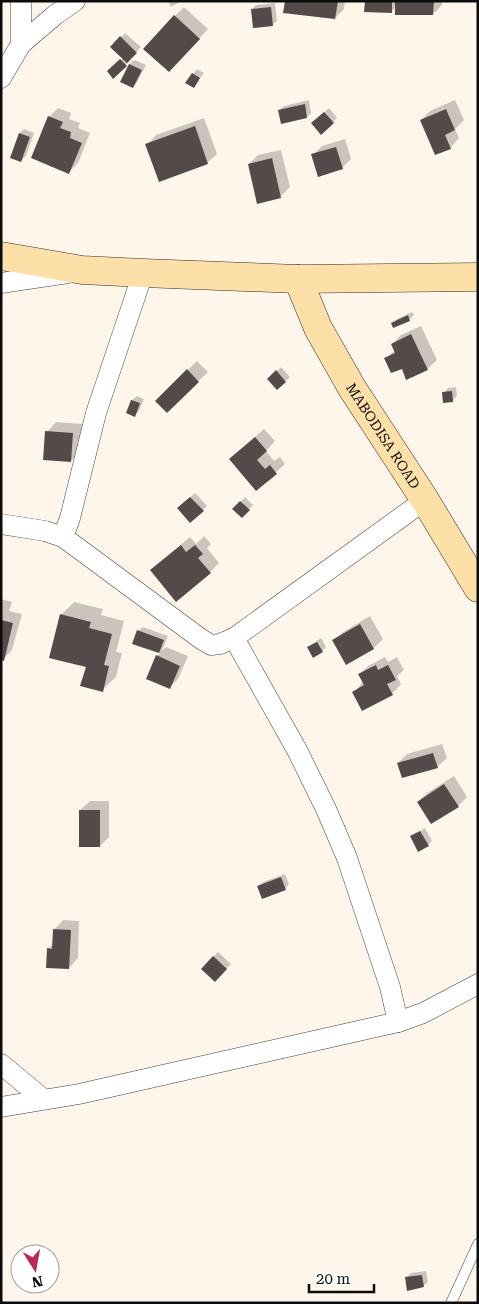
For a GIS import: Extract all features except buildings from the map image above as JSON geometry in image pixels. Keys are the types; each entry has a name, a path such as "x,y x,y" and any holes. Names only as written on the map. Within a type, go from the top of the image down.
{"street":[{"path":"21,1 21,44"},
{"path":"1,78 21,44 55,15 75,1"},
{"path":"1,256 82,270 143,273 298,279 478,276"},
{"path":"1,283 82,270"},
{"path":"63,536 70,518 96,413 143,273"},
{"name":"MABODISA ROAD","path":"298,279 318,328 352,388 425,500 478,588"},
{"path":"1,524 63,536 200,639 211,645 220,644 234,638 425,500"},
{"path":"234,638 297,750 330,817 390,987 398,1022"},
{"path":"1,1107 137,1081 398,1022 423,1013 478,984"},
{"path":"1,1064 44,1100"}],"lane":[{"path":"451,1303 478,1244"}]}
